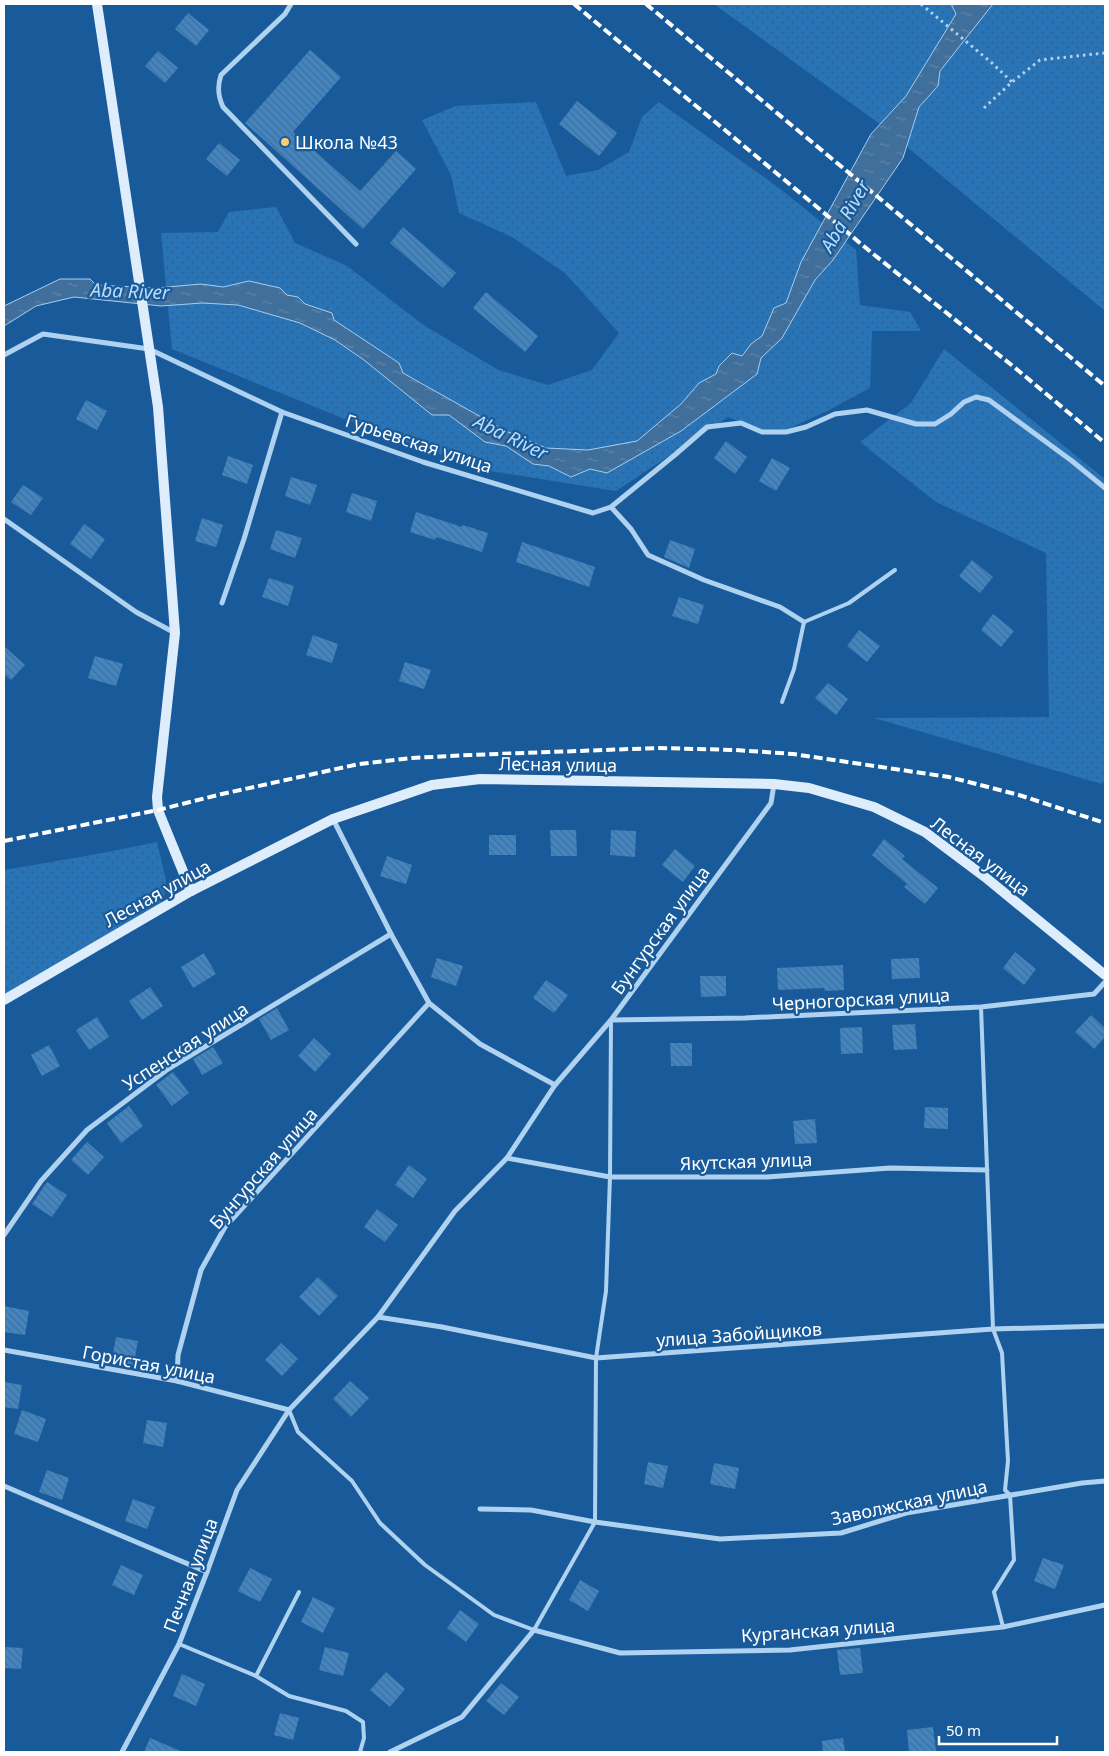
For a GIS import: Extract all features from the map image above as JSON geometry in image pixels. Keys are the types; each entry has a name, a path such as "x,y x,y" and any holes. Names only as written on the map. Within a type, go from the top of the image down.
{"main road":[{"path":"97,4 158,408 175,633 157,797 162,820 191,891"},
{"name":"Лесная улица","path":"4,1000 191,891 333,819 432,785 480,779 774,784 809,788 874,807 925,832 1105,975"}],"street":[{"path":"291,4 285,14 221,75 218,89 219,98 223,107 356,244"},
{"name":"Гурьевская улица","path":"4,355 43,334 149,349 282,412 423,462 594,513 611,506"},
{"path":"804,622 780,607 704,580 648,555 631,529 611,506 707,427 741,423 762,432 786,432 806,427 835,414 867,410 916,424 935,424 951,414 964,402 976,397 989,400 1072,460 1105,488"},
{"path":"222,603 244,539 282,412"},
{"path":"4,519 136,612 175,633"},
{"name":"Бунгурская улица","path":"289,1410 378,1317 455,1211 507,1158 555,1085 611,1020 771,803 774,784"},
{"path":"333,819 391,934 429,1003 480,1044 555,1085"},
{"name":"Успенская улица","path":"4,1235 41,1181 87,1130 168,1069 391,934"},
{"name":"Черногорская улица","path":"611,1020 745,1018 981,1007 1094,994 1105,982"},
{"name":"Бунгурская улица","path":"177,1381 178,1355 200,1270 225,1228 429,1003"},
{"name":"Якутская улица","path":"507,1158 610,1177 767,1177 890,1168 987,1170"},
{"name":"улица Забойщиков","path":"378,1317 442,1327 596,1358 993,1329 1105,1326"},
{"name":"Гористая улица","path":"4,1350 177,1381 289,1410"},
{"name":"Печная улица","path":"122,1752 179,1644 237,1490 289,1410"},
{"name":"Заволжская улица","path":"480,1509 531,1510 595,1522 720,1539 841,1533 906,1512 1082,1483 1105,1482"},
{"path":"4,1486 207,1572"},
{"name":"Курганская улица","path":"534,1630 620,1653 790,1650 1003,1627 1105,1605"},
{"path":"390,1752 462,1717 534,1630"}],"lane":[{"path":"782,702 794,669 804,622 850,603 895,570"},
{"path":"981,1007 993,1329 1002,1353 1008,1461 1005,1490 1010,1495 1014,1560 994,1592 1003,1627"},
{"path":"289,1410 298,1432 352,1481 380,1523 425,1565 494,1615 534,1630 595,1522 596,1358 606,1291 610,1177 611,1020"},
{"path":"256,1676 298,1592"},
{"path":"179,1644 256,1676 289,1696 346,1712 363,1722 364,1738 360,1752"}],"path":[{"path":"921,4 1012,82"},
{"path":"984,108 1012,82 1040,60 1105,54"}],"shaded area":[{"path":"714,4 1105,4 1105,311 877,122"},
{"path":"536,102 566,176 598,170 629,152 642,117 659,102 779,188 856,250 860,305 910,312 921,331 872,331 870,388 829,410 775,435 728,417 616,491 484,470 352,422 172,349 161,233 218,232 229,212 276,207 295,243 347,266 422,324 498,370 548,385 592,370 619,333 565,273 512,237 459,213 451,175 422,120 456,106"},
{"path":"944,349 1105,479 1105,780 1102,784 874,718 1049,717 1046,553 936,502 860,442 911,403"},
{"path":"157,842 166,880 164,898 154,917 4,1000 4,870"}],"water":[{"name":"Aba River","path":"951,4 993,4 940,71 938,86 919,107 903,158 833,260 815,280 782,338 761,358 757,374 681,431 607,473 590,469 571,477 549,466 533,464 506,446 485,442 449,415 432,415 364,360 335,340 300,323 238,305 202,303 161,306 74,297 36,306 4,326 4,306 60,279 90,279 96,285 157,288 201,284 223,287 249,281 280,288 287,295 298,297 305,304 332,313 334,320 399,363 403,373 506,431 546,448 588,450 637,441 681,404 699,383 716,374 719,366 732,353 742,356 751,344 762,336 774,308 786,303 801,262 871,134 906,96 956,14"}],"building":[{"path":"188,13 209,30 196,46 175,29"},
{"name":"Школа №43","path":"310,50 341,77 293,132 360,191 396,151 416,169 363,229 245,123"},
{"path":"158,51 178,68 165,83 145,66"},
{"path":"577,101 617,133 599,156 559,124"},
{"path":"219,143 240,160 227,176 206,159"},
{"path":"403,227 456,273 443,288 390,243"},
{"path":"486,292 538,336 525,352 473,308"},
{"path":"86,400 107,411 97,430 76,419"},
{"path":"726,441 747,457 735,474 714,458"},
{"path":"228,456 253,465 247,484 222,475"},
{"path":"772,458 790,468 776,491 759,481"},
{"path":"291,477 317,485 310,505 285,496"},
{"path":"23,485 43,498 31,515 11,502"},
{"path":"352,493 377,501 371,521 346,512"},
{"path":"416,512 462,527 463,525 488,533 482,552 436,537 435,540 410,532"},
{"path":"202,518 223,525 216,547 195,541"},
{"path":"84,524 105,539 91,559 70,544"},
{"path":"276,530 302,538 295,558 270,549"},
{"path":"670,540 695,549 689,568 664,557"},
{"path":"522,542 595,567 589,587 516,562"},
{"path":"972,560 993,577 980,593 959,576"},
{"path":"269,578 294,586 288,606 262,597"},
{"path":"679,597 704,605 698,624 672,616"},
{"path":"993,614 1014,631 1001,647 981,630"},
{"path":"859,630 880,646 867,662 847,646"},
{"path":"313,635 338,644 332,663 306,655"},
{"path":"4,646 25,665 11,680 4,674"},
{"path":"95,656 123,664 116,686 88,678"},
{"path":"405,662 431,670 424,689 399,681"},
{"path":"828,683 848,699 836,715 815,698"},
{"path":"550,830 576,830 577,856 551,856"},
{"path":"611,830 636,831 635,857 610,855"},
{"path":"489,835 516,835 516,855 489,855"},
{"path":"884,839 905,856 902,859 938,888 925,904 904,887 907,884 872,855"},
{"path":"675,849 695,866 683,882 662,865"},
{"path":"387,856 412,865 406,884 380,876"},
{"path":"1015,952 1036,969 1024,985 1003,968"},
{"path":"204,953 216,974 193,988 181,967"},
{"path":"437,958 463,966 456,986 431,977"},
{"path":"919,958 920,978 892,979 891,959"},
{"path":"843,965 844,990 825,991 824,988 778,990 777,968"},
{"path":"700,976 726,976 726,996 701,997"},
{"path":"546,980 568,995 554,1013 533,998"},
{"path":"150,987 163,1006 142,1020 129,1001"},
{"path":"277,1008 289,1030 271,1040 259,1019"},
{"path":"1091,1015 1105,1028 1105,1037 1094,1049 1075,1032"},
{"path":"97,1017 109,1037 89,1050 76,1030"},
{"path":"915,1024 917,1049 894,1050 892,1025"},
{"path":"862,1027 863,1053 841,1054 840,1028"},
{"path":"314,1038 331,1054 315,1072 298,1056"},
{"path":"670,1043 692,1043 692,1066 671,1066"},
{"path":"49,1045 60,1066 42,1076 31,1055"},
{"path":"213,1047 223,1063 202,1075 193,1059"},
{"path":"173,1072 189,1093 172,1106 156,1085"},
{"path":"129,1106 143,1126 121,1143 107,1123"},
{"path":"925,1107 948,1108 948,1129 924,1128"},
{"path":"815,1119 817,1143 795,1144 793,1121"},
{"path":"87,1142 104,1157 88,1175 71,1160"},
{"path":"409,1165 427,1179 413,1198 395,1185"},
{"path":"47,1182 67,1195 52,1217 32,1204"},
{"path":"377,1209 398,1225 385,1242 364,1227"},
{"path":"318,1277 338,1296 319,1316 299,1297"},
{"path":"4,1306 29,1311 25,1335 4,1332"},
{"path":"116,1337 138,1341 133,1368 111,1364"},
{"path":"281,1343 298,1359 282,1376 265,1360"},
{"path":"350,1381 369,1398 351,1417 333,1399"},
{"path":"4,1382 22,1385 18,1409 4,1407"},
{"path":"22,1410 46,1419 38,1442 14,1434"},
{"path":"147,1420 167,1423 163,1447 143,1443"},
{"path":"648,1462 668,1466 663,1488 644,1484"},
{"path":"714,1463 739,1468 735,1489 710,1484"},
{"path":"47,1470 69,1478 62,1500 39,1492"},
{"path":"133,1499 155,1507 147,1529 125,1521"},
{"path":"1043,1558 1064,1565 1055,1589 1034,1581"},
{"path":"121,1565 143,1575 134,1595 112,1585"},
{"path":"250,1568 272,1579 260,1602 238,1591"},
{"path":"580,1580 599,1591 588,1611 569,1600"},
{"path":"313,1597 335,1608 323,1633 301,1622"},
{"path":"460,1610 479,1624 466,1642 447,1628"},
{"path":"4,1647 23,1648 21,1669 4,1668"},
{"path":"325,1647 349,1653 343,1676 319,1670"},
{"path":"860,1648 863,1673 840,1675 837,1650"},
{"path":"386,1672 405,1689 390,1707 370,1690"},
{"path":"182,1674 205,1684 196,1706 173,1696"},
{"path":"501,1683 519,1697 504,1715 486,1701"},
{"path":"280,1713 299,1718 293,1740 274,1735"},
{"path":"933,1727 936,1751 909,1752 907,1730"},
{"path":"150,1738 183,1752 144,1752"},
{"path":"843,1738 845,1752 823,1752 822,1741"}],"railway":[{"path":"574,4 872,253 1105,443"},
{"path":"646,4 1105,386"},
{"path":"4,841 158,810 359,764 412,758 658,748 793,754 949,777 1019,795 1105,823"}],"place":[{"name":"Школа №43","path":"285,142"}]}
